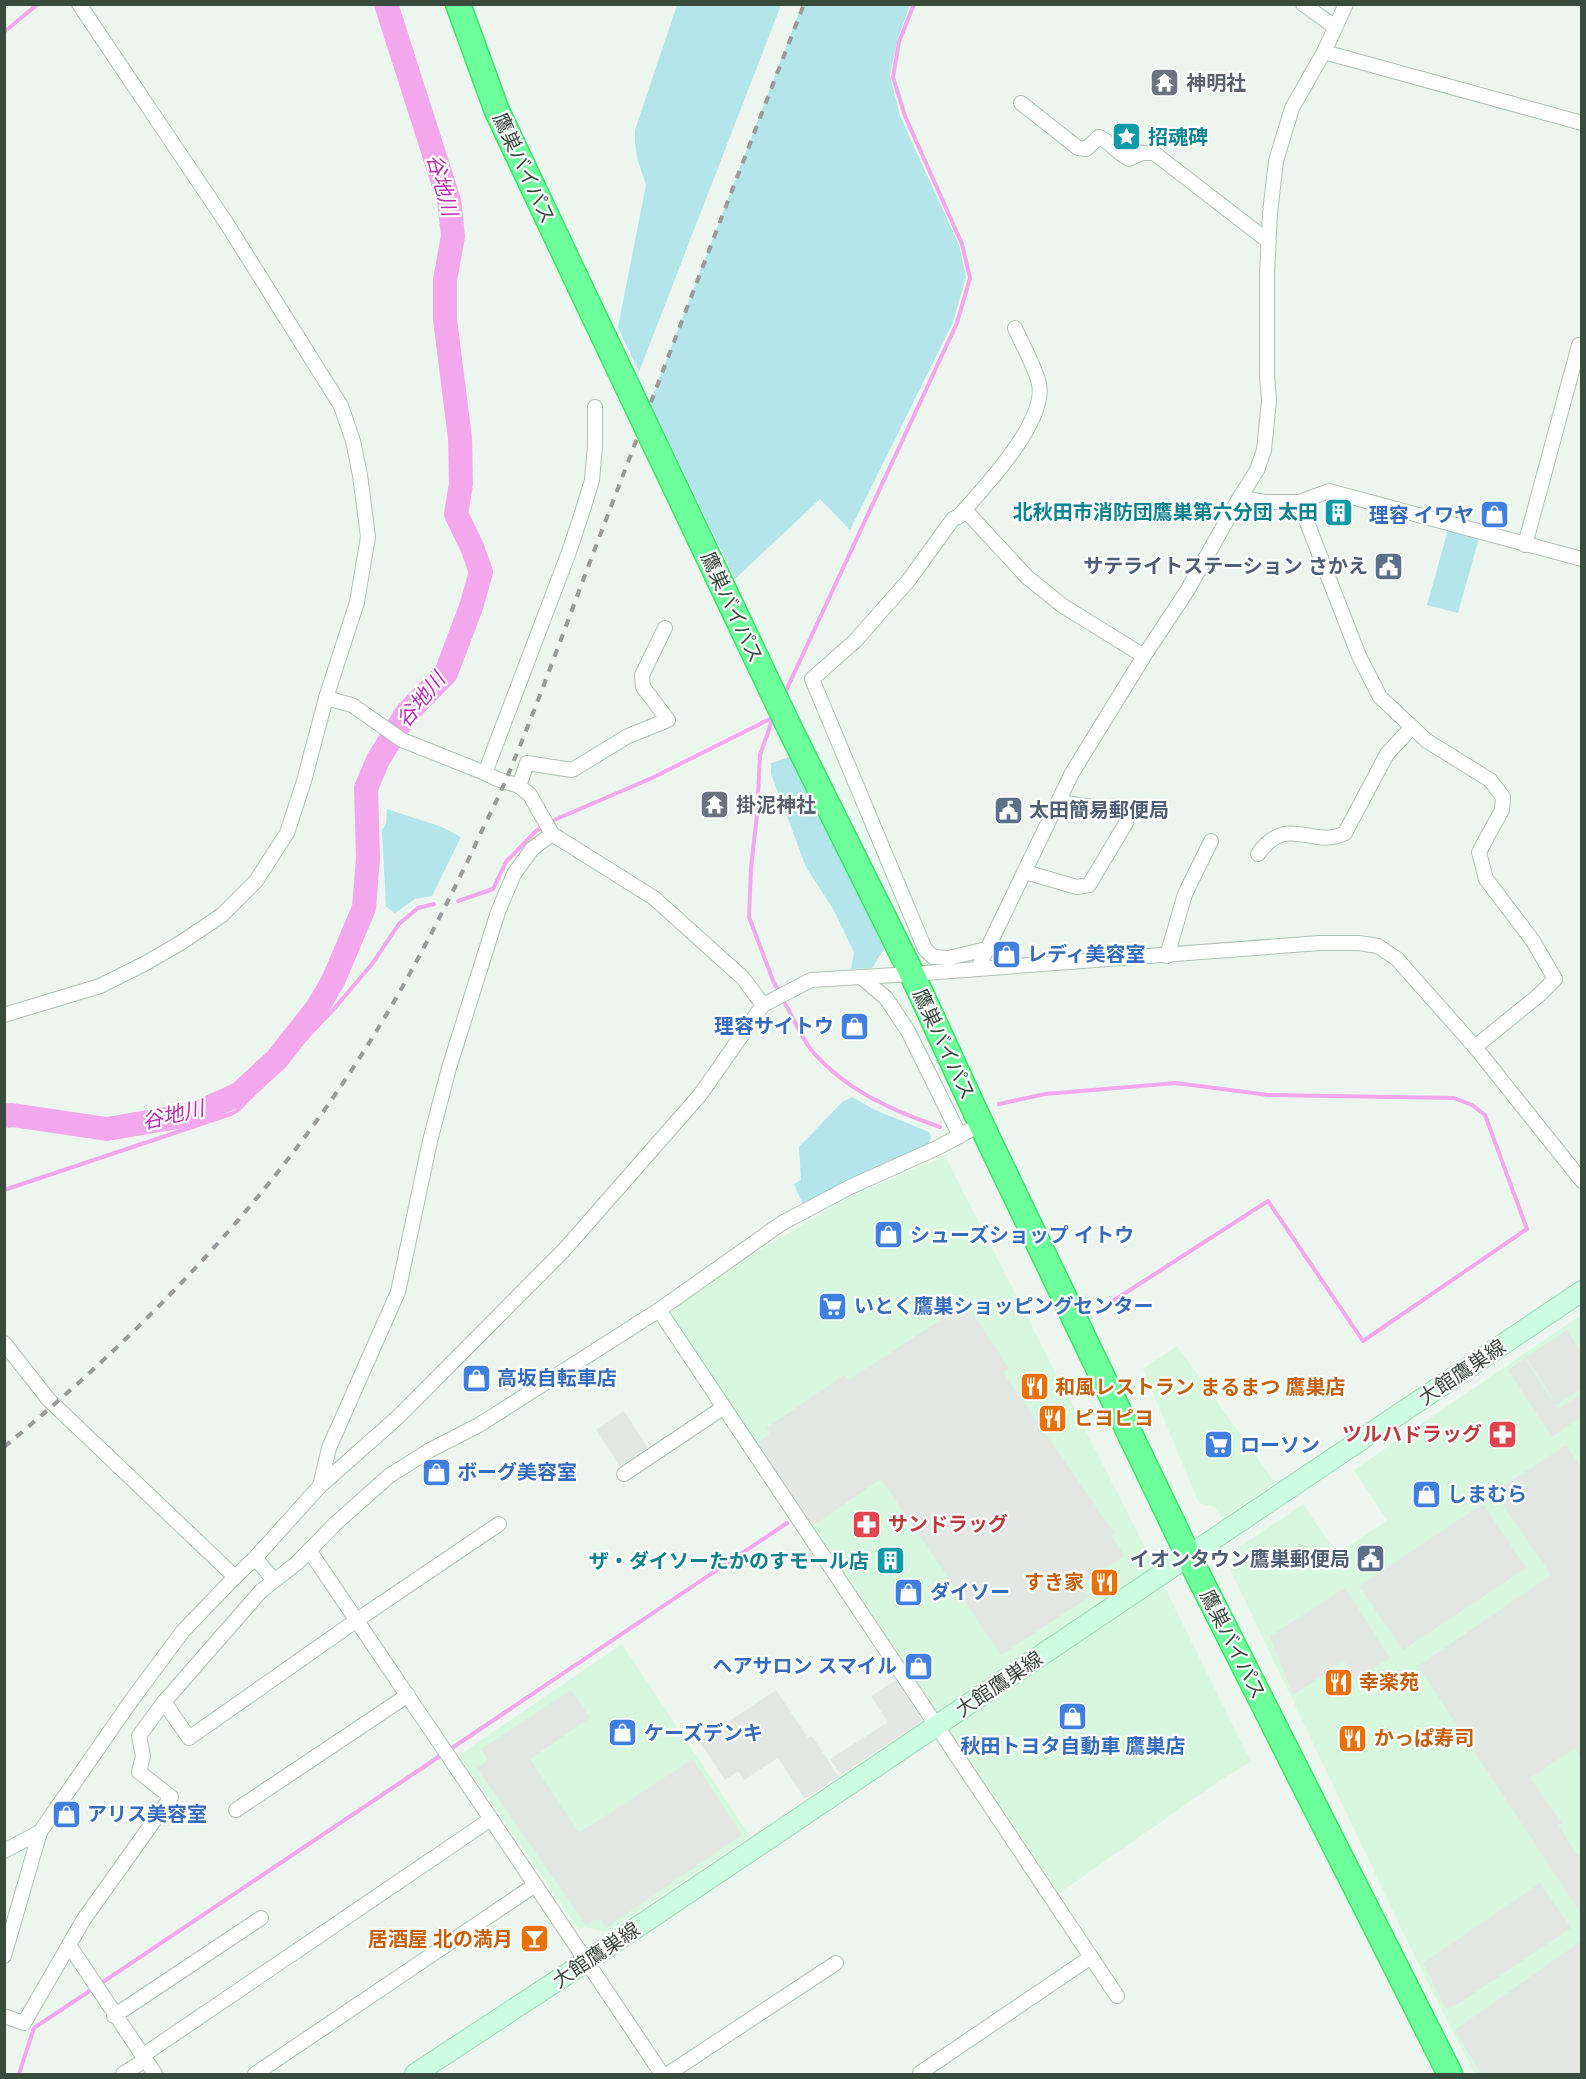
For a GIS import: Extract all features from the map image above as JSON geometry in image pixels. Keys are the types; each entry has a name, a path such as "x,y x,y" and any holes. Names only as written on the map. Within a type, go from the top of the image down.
{"highway":[{"name":"鷹巣バイパス","path":"458,4 497,111 790,729 912,974 981,1124 1189,1557 1450,2074"}],"main road":[{"name":"大館鷹巣線","path":"415,2074 1189,1557 1581,1291"}],"street":[{"path":"4,1016 109,981 183,942 222,915 256,881 287,833 304,781 326,698 357,602 368,537 360,475 341,406 227,224 79,4"},
{"path":"1303,4 1335,27"},
{"path":"978,968 1072,773 1187,591 1257,470 1264,450 1269,401 1268,242 1276,161 1292,108 1346,4"},
{"path":"1323,52 1581,123"},
{"path":"1021,104 1078,147 1086,149 1099,137 1105,139 1118,153 1129,159 1142,153 1154,153 1268,242"},
{"path":"958,517 990,480 1027,431 1039,401 1039,384 1015,328"},
{"path":"1525,545 1579,345"},
{"path":"485,773 569,552 592,480 595,407"},
{"path":"1240,497 1264,502 1299,502 1329,491 1581,559"},
{"path":"1299,502 1359,656 1380,697 1426,741 1490,780 1503,797 1502,810 1479,852 1486,879 1533,941 1555,979 1539,995 1475,1047"},
{"path":"987,949 948,958 933,957 925,949 812,679 855,641 908,581 953,519 967,512 1027,578 1063,606 1144,656"},
{"path":"519,786 527,763 572,770 628,736 668,720 643,687 642,675 665,628"},
{"path":"326,698 352,705 402,740 519,786 530,795 551,833 654,898 743,978 763,1005"},
{"path":"1258,854 1268,840 1275,837 1293,833 1337,837 1345,833 1387,754 1412,727"},
{"path":"1025,872 1077,886 1089,885 1126,823 1125,812 1059,802"},
{"path":"320,1486 329,1448 398,1292 435,1120 463,1018 498,912 514,874 532,849 551,833"},
{"path":"1167,956 1185,894 1211,841"},
{"path":"4,1956 40,1832 152,1671 183,1631 255,1558 320,1486 398,1418 564,1251 700,1095 763,1005 811,980 1320,944 1359,943 1378,946 1397,959 1475,1047 1581,1181"},
{"path":"861,977 886,998 908,1030 960,1136"},
{"path":"4,2016 24,2023 84,1919 171,1797 139,1772 143,1756 139,1736 164,1702 261,1591 297,1563 335,1524 389,1476 430,1450 488,1419 659,1310 782,1223 850,1187 981,1124"},
{"path":"659,1310 1117,1996"},
{"path":"4,1343 49,1400 235,1577"},
{"path":"624,1474 724,1407"},
{"path":"164,1702 189,1738 499,1524"},
{"path":"309,1550 662,2074"},
{"path":"255,1558 274,1580"},
{"path":"236,1810 408,1695"},
{"path":"123,2074 491,1819"},
{"path":"4,1851 40,1832"},
{"path":"255,2074 535,1885"},
{"path":"114,2016 261,1918"},
{"path":"69,1945 114,2016 155,2074"},
{"path":"920,2073 1091,1957"},
{"path":"668,2074 836,1963"}],"shaded area":[{"path":"677,5 781,5 639,372 618,327 646,185 638,161 635,130"},
{"path":"802,5 910,5 898,38 890,75 900,116 959,245 966,277 953,322 850,530 820,499 735,579 650,403"},
{"path":"1448,530 1479,538 1458,613 1427,605"},
{"path":"793,756 884,949 872,968 851,969 854,952 832,907 806,867 771,774 771,763"},
{"path":"387,809 442,827 461,837 432,896 415,899 395,913 386,907 382,830 386,824"},
{"path":"852,1097 875,1110 929,1132 931,1137 927,1147 803,1205 794,1184 801,1180 799,1147 842,1102"},
{"path":"945,1156 1132,1522 1251,1762 1222,1779 1052,1898 659,1310 850,1197"},
{"path":"966,1303 1009,1368 1003,1372 1114,1533 1111,1536 1125,1556 1080,1584 1089,1597 1001,1655 881,1479 811,1527 757,1443 770,1434 766,1428 844,1375 849,1380"},
{"path":"1581,1315 1581,2074 1475,2074 1417,1961 1231,1571 1236,1549 1303,1504 1337,1554 1387,1520 1354,1470"},
{"path":"1567,1330 1581,1352 1581,1389 1557,1405 1526,1357"},
{"path":"1177,1346 1275,1483 1222,1519 1215,1507 1199,1503 1143,1369"},
{"path":"1525,1358 1558,1409 1581,1394 1581,1417 1552,1437 1508,1370"},
{"path":"624,1411 648,1448 620,1466 596,1430"},
{"path":"1566,1445 1582,1468 1581,1757 1575,1748 1530,1778 1562,1823 1558,1825 1578,1856 1581,1854 1581,1914 1418,1666 1551,1575 1494,1492"},
{"path":"1483,1504 1526,1568 1403,1650 1359,1586"},
{"path":"1345,1588 1390,1658 1356,1679 1344,1661 1293,1695 1270,1636"},
{"path":"622,1644 750,1836 607,1932 584,1927 579,1930 459,1755"},
{"path":"896,1680 923,1721 841,1775 830,1759 888,1722 871,1696"},
{"path":"571,1690 590,1718 530,1759 579,1833 693,1759 742,1835 606,1928 601,1921 596,1919 586,1925 477,1768 488,1760 481,1749"},
{"path":"776,1690 808,1738 812,1736 839,1777 805,1799 778,1758 744,1780 738,1771 725,1780 699,1741"},
{"path":"1540,1883 1571,1928 1458,2004 1446,2009 1423,1963"},
{"path":"1581,1941 1581,2074 1481,2074 1455,2030"}],"waterway":[{"path":"4,32 38,4"},
{"name":"谷地川","path":"4,1116 12,1115 107,1129 195,1114 239,1094 277,1059 317,1008 333,981 364,908 368,858 366,788 378,760 406,714 446,673 471,607 481,572 456,514 461,484 460,438 445,319 445,280 453,236 449,201 386,4"},
{"path":"784,695 957,323 970,278 962,244 905,116 893,77 899,42 914,4"},
{"path":"774,715 760,755 749,917 780,993"},
{"path":"458,901 493,889 506,862 536,831 554,820 652,778 772,718"},
{"path":"4,1190 238,1110 333,1010 372,964 399,924 418,908 434,904"},
{"path":"783,1000 813,1052 840,1078 871,1098 940,1127"},
{"path":"999,1104 1045,1094 1176,1083 1268,1095 1454,1098 1472,1105 1485,1115 1527,1229 1363,1341 1268,1201 1099,1310"},
{"path":"449,1750 787,1523"},
{"path":"100,1984 443,1754"},
{"path":"19,2074 34,2028 94,1988"}],"railway":[{"path":"4,1447 107,1357 156,1309 249,1208 332,1100 411,972 473,850 518,752 804,4"}],"place":[{"name":"神明社","path":"1165,83"},
{"name":"招魂碑","path":"1127,137"},
{"name":"北秋田市消防団鷹巣第六分団 太田","path":"1339,512"},
{"name":"理容 イワヤ","path":"1495,515"},
{"name":"サテライトステーション さかえ","path":"1389,566"},
{"name":"掛泥神社","path":"715,805"},
{"name":"太田簡易郵便局","path":"1008,810"},
{"name":"レディ美容室","path":"1006,954"},
{"name":"理容サイトウ","path":"855,1026"},
{"name":"シューズショップ イトウ","path":"889,1235"},
{"name":"いとく鷹巣ショッピングセンター","path":"833,1306"},
{"name":"高坂自転車店","path":"476,1378"},
{"name":"和風レストラン まるまつ 鷹巣店","path":"1034,1387"},
{"name":"ピヨピヨ","path":"1053,1418"},
{"name":"ツルハドラッグ","path":"1503,1434"},
{"name":"ローソン","path":"1219,1445"},
{"name":"ボーグ美容室","path":"436,1472"},
{"name":"しまむら","path":"1426,1494"},
{"name":"サンドラッグ","path":"867,1524"},
{"name":"イオンタウン鷹巣郵便局","path":"1371,1559"},
{"name":"ザ・ダイソーたかのすモール店","path":"890,1561"},
{"name":"すき家","path":"1105,1582"},
{"name":"ダイソー","path":"909,1592"},
{"name":"ヘアサロン スマイル","path":"918,1666"},
{"name":"幸楽苑","path":"1338,1682"},
{"name":"秋田トヨタ自動車 鷹巣店","path":"1073,1716"},
{"name":"ケーズデンキ","path":"623,1733"},
{"name":"かっぱ寿司","path":"1353,1738"},
{"name":"アリス美容室","path":"66,1814"},
{"name":"居酒屋 北の満月","path":"534,1939"}]}
